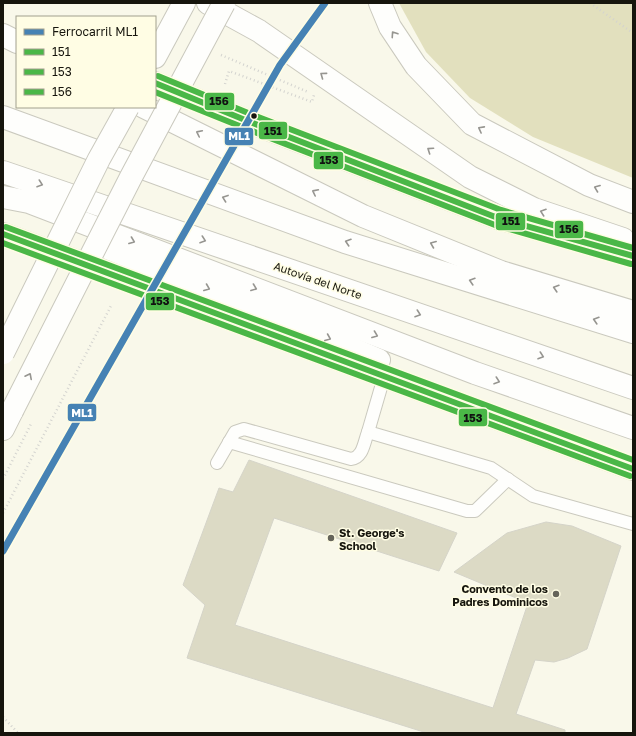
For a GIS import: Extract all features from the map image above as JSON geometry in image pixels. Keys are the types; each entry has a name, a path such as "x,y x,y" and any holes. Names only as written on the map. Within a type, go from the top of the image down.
{"main road":[{"path":"156,55 184,3"},
{"path":"208,3 259,31 470,178 534,209 633,243"},
{"path":"7,420 131,177 224,3"},
{"path":"380,3 390,27 416,66 472,124 589,185 633,202"},
{"path":"3,21 16,27"},
{"path":"3,35 16,42"},
{"path":"156,84 498,218 633,256"},
{"path":"3,353 99,159 127,108"},
{"path":"146,108 363,216 501,272 633,312"},
{"path":"3,116 345,242 633,332"},
{"name":"Autovía del Norte","path":"3,172 633,388"},
{"path":"3,197 29,202 475,373 633,428"},
{"path":"3,204 25,216 265,311 414,375 515,425"},
{"path":"3,234 633,469"}],"lane":[{"path":"217,463 235,432 244,429 351,459 356,459 360,456 384,377"},
{"path":"368,432 491,468 533,496 633,524"},
{"path":"229,442 467,511 475,511 508,479"}],"path":[{"path":"590,3 633,33"},
{"path":"218,54 314,95 312,102 229,71 225,84"},
{"path":"3,513 112,304"},
{"path":"3,717 18,733"}],"shaded area":[{"path":"399,3 633,3 633,178 533,137 470,98 426,52"}],"building":[{"name":"Convento de los Padres Dominicos","path":"249,460 457,533 439,571 274,518 235,625 493,708 528,603 454,572 507,533 546,522 572,526 621,546 587,649 568,658 554,662 535,660 516,714 565,730 565,733 427,733 187,658 205,605 183,585 219,488 233,492"}],"rail line":[{"name":"ML1","path":"3,551 280,65 325,3"}],"transit line":[{"name":"156","path":"158,76 253,115 501,210 633,248"},
{"name":"151","path":"156,83 250,122 498,218 633,256"},
{"name":"153","path":"156,92 495,225 631,264"},
{"name":"156","path":"6,227 633,460"},
{"name":"151","path":"3,234 633,469"},
{"name":"153","path":"3,243 630,476"}],"place":[{"name":"St. George's School","path":"331,538"},
{"name":"Convento de los Padres Dominicos","path":"556,594"}]}
